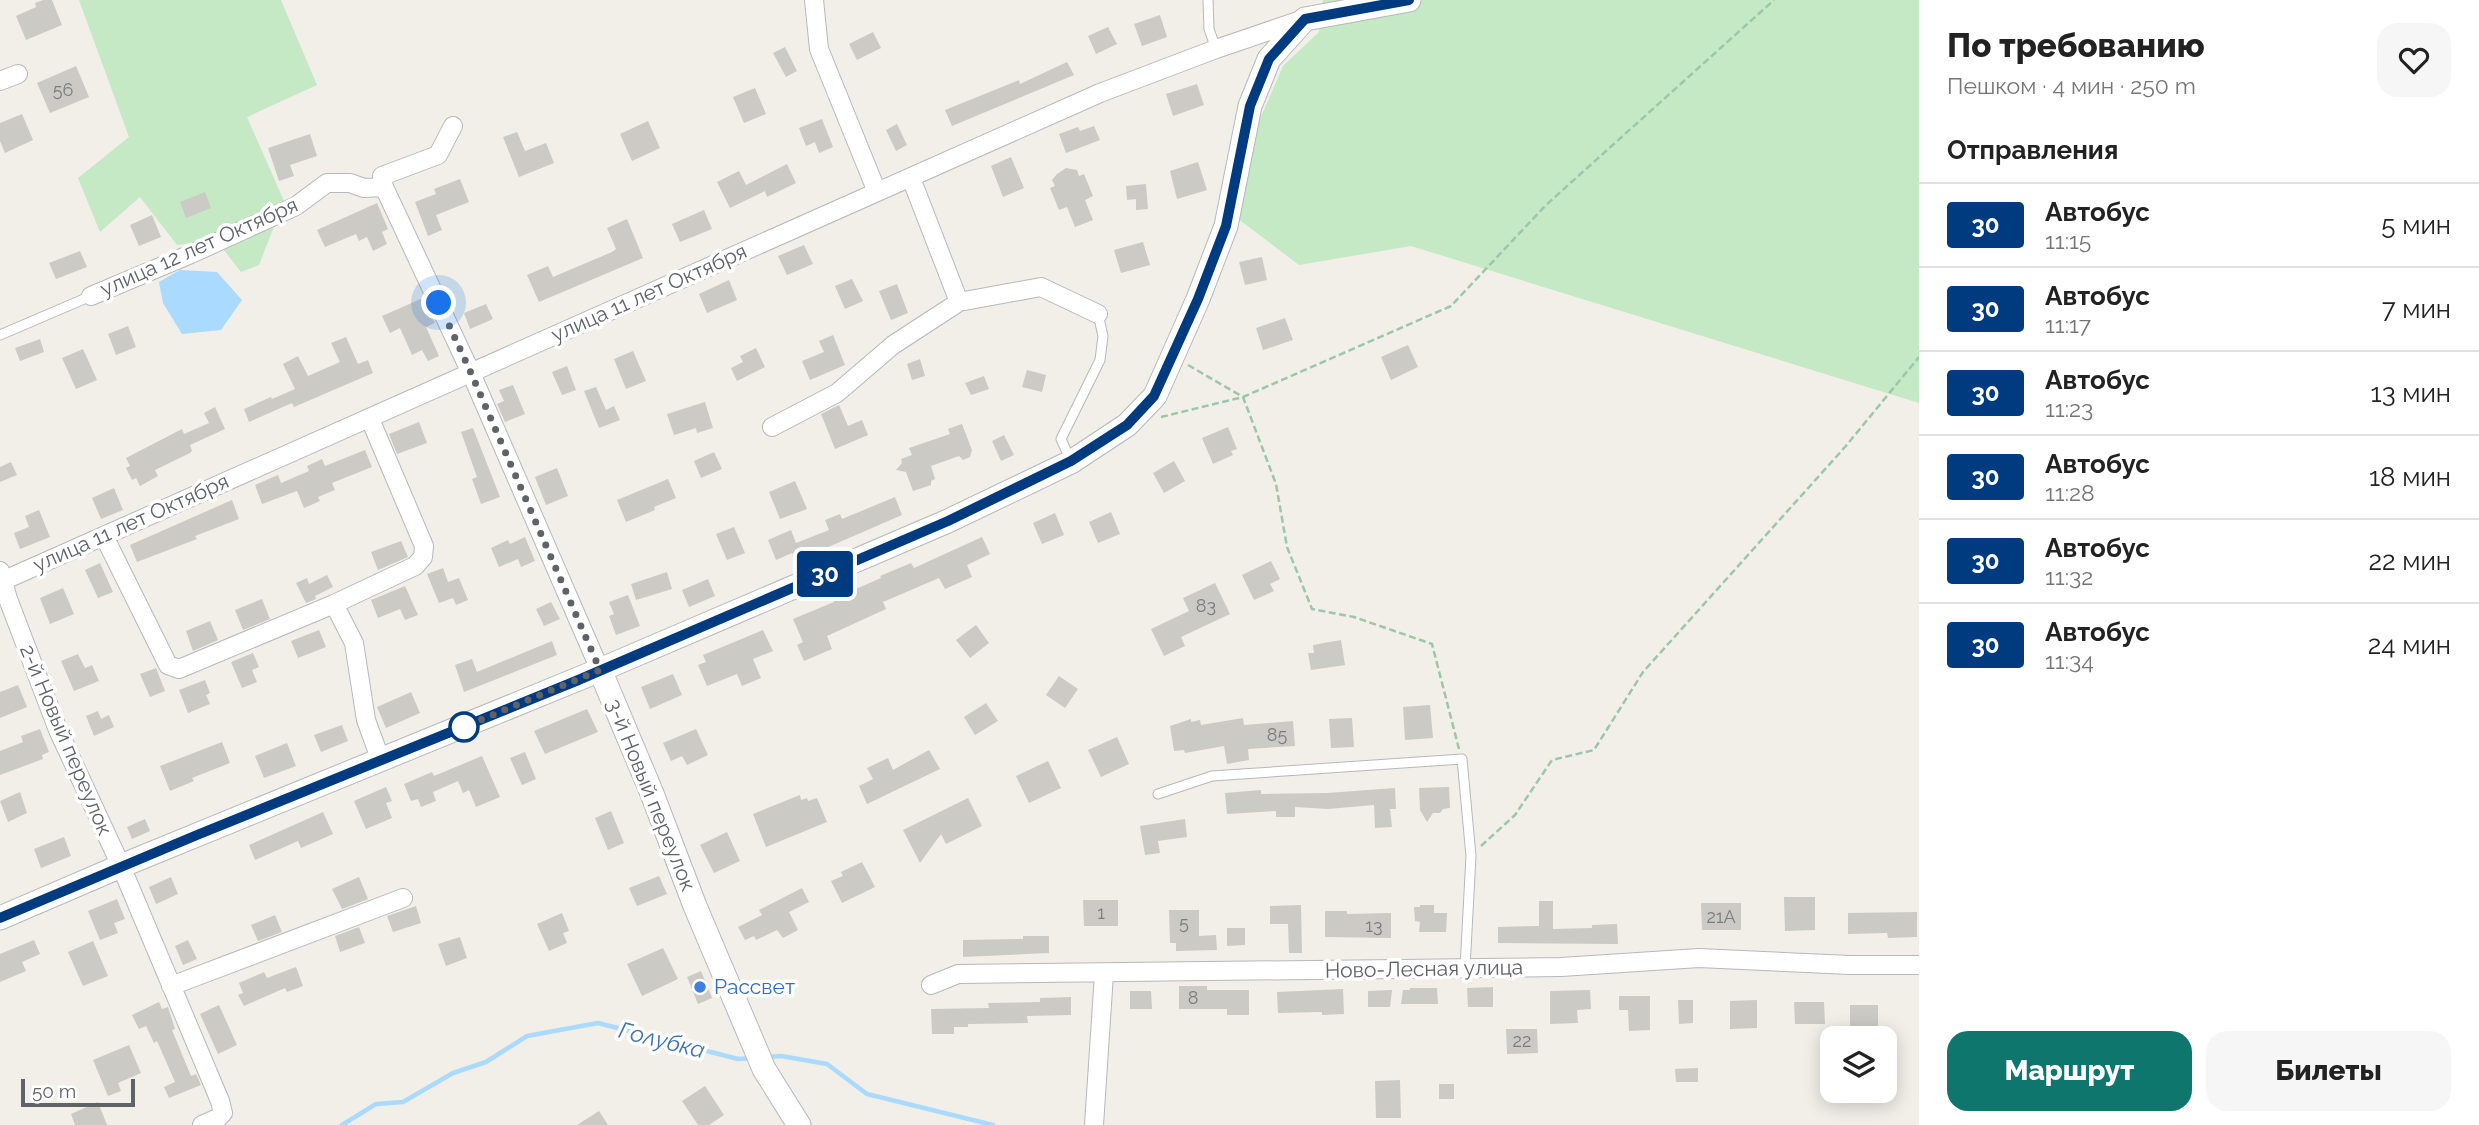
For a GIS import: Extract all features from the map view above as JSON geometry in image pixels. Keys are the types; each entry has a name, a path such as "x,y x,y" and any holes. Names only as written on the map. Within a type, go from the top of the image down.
{"street":[{"path":"814,0 819,49 877,192"},
{"path":"0,918 600,670 948,521 1071,461 1127,425 1154,396 1226,226 1250,106 1269,59 1306,10 1409,0"},
{"name":"улица 11 лет Октября","path":"1,577 104,536 370,419 1100,93 1216,49 1306,10"},
{"path":"0,81 18,74"},
{"name":"улица 12 лет Октября","path":"91,296 296,206 327,183 350,183 364,188 383,182 438,155 453,126"},
{"path":"911,178 959,302"},
{"name":"3-й Новый переулок","path":"383,182 471,373 600,670 764,1069 799,1125"},
{"path":"772,427 837,393 893,345 959,302 1041,288 1098,313"},
{"path":"104,536 168,665 179,669 334,604 415,566 423,557 424,546 370,419"},
{"name":"2-й Новый переулок","path":"1,577 58,730 121,866 220,1101 223,1112 218,1118 202,1125"},
{"path":"334,604 354,643 366,720 381,761"},
{"path":"171,986 403,898"},
{"name":"Ново-Лесная улица","path":"931,985 958,974 1561,967 1699,958 1850,965 1919,965"},
{"path":"1094,1125 1104,974"}],"lane":[{"path":"1208,0 1209,29 1216,49"},
{"path":"0,335 91,296"},
{"path":"1071,461 1061,439 1100,360 1103,337 1098,313"},
{"path":"1158,794 1212,776 1462,759 1471,856 1465,968"}],"path":[{"path":"1127,425 1243,397 1451,306 1546,205 1774,0"},
{"path":"1172,357 1243,397 1276,484 1287,547 1312,609 1354,617 1432,644 1462,759"},
{"path":"1471,856 1515,815 1552,760 1594,750 1643,672 1845,447 1919,357"}],"green space":[{"path":"79,0 281,0 317,85 247,117 284,201 259,265 241,272 216,240 177,245 140,197 100,232 78,178 129,137"},
{"path":"1323,0 1919,0 1919,403 1411,246 1299,265 1237,218 1253,135 1283,66 1319,32"}],"water":[{"path":"180,270 217,272 242,300 221,330 182,334 163,303 159,282"}],"building":[{"path":"52,0 62,25 26,40 16,16 36,7 35,3"},
{"path":"1160,15 1167,37 1142,46 1134,24"},
{"path":"1108,27 1117,44 1096,54 1088,36"},
{"path":"873,32 881,48 857,60 849,44"},
{"path":"785,47 797,71 786,77 773,53"},
{"path":"1067,62 1074,75 952,126 945,110 1019,80 1020,84"},
{"path":"76,66 89,97 50,113 37,83"},
{"path":"1197,84 1204,105 1173,116 1166,94"},
{"path":"755,88 766,114 744,123 733,97"},
{"path":"22,114 33,140 5,153 0,141 0,123"},
{"path":"822,119 833,147 819,153 815,142 806,146 799,128"},
{"path":"648,121 660,148 632,161 620,134"},
{"path":"897,124 907,145 896,151 886,130"},
{"path":"1094,126 1100,140 1066,153 1059,134 1078,127 1080,131"},
{"path":"517,132 525,151 546,143 554,163 519,177 503,137"},
{"path":"310,134 317,156 290,165 294,176 279,181 268,148"},
{"path":"1011,157 1024,188 1003,197 991,166"},
{"path":"1198,162 1207,190 1177,199 1170,171"},
{"path":"787,164 796,183 767,197 765,191 730,208 717,182 739,171 746,185"},
{"path":"1066,168 1077,170 1079,176 1084,174 1093,196 1085,200 1093,220 1075,227 1067,207 1059,210 1050,188 1055,186 1052,180"},
{"path":"460,179 469,202 436,215 442,230 428,236 415,202 436,194 434,189"},
{"path":"1146,184 1148,209 1136,210 1136,199 1127,200 1126,186"},
{"path":"205,192 211,208 186,218 180,202"},
{"path":"377,203 388,229 382,232 387,244 373,251 367,237 359,241 356,234 325,247 317,230"},
{"path":"704,210 712,229 680,242 672,224"},
{"path":"152,215 161,237 139,246 130,225"},
{"path":"627,219 643,258 539,302 527,275 548,266 553,277 612,252 616,249 607,228"},
{"path":"1143,242 1150,265 1121,273 1114,250"},
{"path":"804,245 813,264 787,275 778,256"},
{"path":"80,251 87,267 56,279 49,263"},
{"path":"1262,257 1267,280 1245,285 1239,262"},
{"path":"852,279 863,301 845,309 835,286"},
{"path":"729,280 737,300 707,313 699,294"},
{"path":"897,284 908,313 891,320 879,291"},
{"path":"423,298 435,323 426,327 439,356 428,361 422,350 412,355 400,328 390,333 382,316"},
{"path":"486,304 493,319 470,329 464,313"},
{"path":"1285,318 1293,340 1263,350 1256,328"},
{"path":"128,326 136,347 116,355 108,334"},
{"path":"833,335 845,365 810,380 802,361 824,352 819,341"},
{"path":"346,337 358,364 368,360 373,373 294,407 292,403 249,422 244,409 295,389 283,364 298,356 308,376 340,362 331,343"},
{"path":"40,339 44,352 20,361 15,348"},
{"path":"1408,345 1418,367 1391,380 1381,357"},
{"path":"756,348 765,367 737,381 731,368 743,362 740,356"},
{"path":"83,349 97,380 76,389 62,358"},
{"path":"633,351 646,381 626,389 614,359"},
{"path":"920,359 925,376 912,380 907,364"},
{"path":"567,366 576,390 562,395 552,372"},
{"path":"1027,370 1046,375 1042,392 1022,387"},
{"path":"984,376 989,389 971,395 965,383"},
{"path":"513,385 525,414 505,422 497,404 504,401 499,390"},
{"path":"596,387 606,410 614,406 620,420 599,428 584,391"},
{"path":"705,402 713,428 697,433 696,428 674,435 667,414"},
{"path":"839,405 848,426 862,420 868,435 835,449 821,414"},
{"path":"215,407 225,429 190,445 190,453 155,470 158,476 140,486 136,478 132,480 126,468 130,466 126,458 182,429 184,434 209,423 204,413"},
{"path":"419,422 427,443 397,454 389,434"},
{"path":"962,424 972,450 970,457 963,460 959,456 931,466 935,479 931,481 931,485 913,491 906,472 896,470 902,463 901,459 912,455 909,448 950,434 948,429"},
{"path":"1228,427 1237,449 1231,451 1233,455 1213,464 1202,438"},
{"path":"473,428 500,497 481,504 472,479 477,477 461,432"},
{"path":"1004,435 1014,455 1001,461 992,441"},
{"path":"365,450 372,467 332,483 335,490 318,497 320,501 304,508 297,491 262,504 255,485 278,475 281,483 309,471 307,466 322,459 325,466"},
{"path":"714,452 722,469 701,478 694,461"},
{"path":"1174,461 1185,481 1164,493 1153,473"},
{"path":"11,462 17,475 0,482 0,467"},
{"path":"557,468 568,496 546,505 535,477"},
{"path":"668,479 676,498 626,522 617,500"},
{"path":"795,481 807,509 780,519 769,492"},
{"path":"114,488 123,510 101,519 92,498"},
{"path":"895,497 902,515 796,561 792,553 776,560 768,540 791,530 796,543 829,530 825,520 840,514 842,519"},
{"path":"232,500 239,519 195,536 197,539 137,562 130,545"},
{"path":"39,510 50,537 20,549 14,533 29,527 25,516"},
{"path":"1111,512 1120,534 1098,543 1089,522"},
{"path":"1055,513 1064,535 1042,544 1033,523"},
{"path":"734,527 745,553 727,560 716,534"},
{"path":"525,537 535,561 521,567 518,559 499,567 491,548 508,540 510,544"},
{"path":"982,537 990,554 967,565 972,577 945,589 939,578 883,602 886,609 827,636 832,649 804,661 797,645 803,642 793,619 834,602 833,599 881,578 880,576 911,563 914,568"},
{"path":"401,541 408,557 378,570 371,552"},
{"path":"1271,561 1280,579 1270,584 1274,591 1254,600 1242,575"},
{"path":"100,563 113,592 98,598 85,570"},
{"path":"443,568 448,582 459,578 468,600 456,605 453,598 439,603 427,574"},
{"path":"667,572 672,589 636,600 631,584"},
{"path":"327,575 333,587 306,603 296,583 307,578 309,584"},
{"path":"708,579 715,596 689,607 682,590"},
{"path":"1215,583 1230,614 1181,637 1185,646 1164,656 1151,629 1189,611 1183,598"},
{"path":"405,586 418,615 405,620 400,609 378,618 371,600"},
{"path":"63,588 74,614 50,624 40,598"},
{"path":"628,595 640,626 616,635 609,616 614,614 609,602"},
{"path":"262,599 270,619 243,630 235,610"},
{"path":"551,602 560,619 544,626 536,609"},
{"path":"210,621 218,640 193,651 186,631"},
{"path":"976,625 989,643 970,658 956,640"},
{"path":"319,630 326,647 298,658 291,641"},
{"path":"763,630 773,651 753,659 761,678 742,686 737,674 707,686 698,665 706,662 703,655"},
{"path":"1341,640 1345,665 1311,670 1308,653 1314,653 1313,645"},
{"path":"552,641 557,655 464,692 455,665 472,659 477,672"},
{"path":"253,653 259,667 252,670 257,682 242,688 231,662"},
{"path":"78,654 85,668 92,665 99,681 74,691 61,661"},
{"path":"156,668 165,691 150,697 140,674"},
{"path":"673,674 682,695 650,709 641,687"},
{"path":"1059,676 1078,689 1065,708 1046,695"},
{"path":"205,680 210,693 206,695 210,704 188,713 179,690"},
{"path":"18,685 27,707 0,718 0,692"},
{"path":"411,692 420,713 386,728 377,707"},
{"path":"986,703 998,721 975,735 964,717"},
{"path":"1430,705 1433,738 1405,740 1403,707"},
{"path":"587,709 598,732 545,754 534,731"},
{"path":"98,711 101,719 109,715 114,727 94,736 86,716"},
{"path":"1243,718 1244,725 1293,721 1295,746 1248,749 1249,760 1227,764 1224,746 1185,753 1184,750 1174,751 1170,726 1191,719 1191,722 1200,720 1201,725"},
{"path":"1352,718 1354,747 1331,748 1329,719"},
{"path":"342,725 348,741 321,752 314,735"},
{"path":"40,729 49,752 42,755 43,759 0,775 0,751 23,742 21,736"},
{"path":"696,729 708,755 687,765 682,756 671,761 663,743"},
{"path":"1117,737 1129,764 1101,777 1088,750"},
{"path":"222,742 230,763 192,778 194,781 170,791 160,766"},
{"path":"287,743 296,766 264,778 255,756"},
{"path":"929,750 940,769 867,804 859,786 873,779 867,768 888,758 893,770"},
{"path":"525,752 536,779 522,785 510,758"},
{"path":"482,756 500,797 476,807 469,790 463,793 458,781 433,792 436,801 421,807 418,799 411,801 404,784 432,772 434,776"},
{"path":"1048,761 1061,788 1029,803 1016,776"},
{"path":"386,787 392,801 386,803 392,818 366,829 354,801"},
{"path":"1449,787 1450,808 1433,813 1427,822 1420,810 1419,788"},
{"path":"1395,788 1396,809 1390,809 1392,827 1375,828 1374,805 1328,809 1295,807 1295,817 1276,817 1276,811 1227,814 1225,793 1261,790 1261,794 1327,793"},
{"path":"20,792 27,813 8,822 0,801"},
{"path":"800,795 801,800 817,798 827,822 766,847 753,814"},
{"path":"968,798 982,826 946,844 941,834 920,863 903,830"},
{"path":"611,811 624,843 608,850 595,818"},
{"path":"323,812 333,834 301,848 298,841 255,860 249,845"},
{"path":"145,819 150,831 132,839 127,827"},
{"path":"1185,819 1187,837 1158,841 1160,853 1145,855 1140,826"},
{"path":"727,832 740,861 714,873 700,845"},
{"path":"64,837 71,856 41,868 34,849"},
{"path":"862,862 875,887 842,903 831,881 843,876 841,872"},
{"path":"659,876 667,894 637,906 629,888"},
{"path":"171,877 178,894 156,904 149,887"},
{"path":"359,877 368,899 342,909 332,889"},
{"path":"802,888 809,902 789,912 798,930 783,938 777,930 756,940 754,936 745,940 738,927 762,915 759,910"},
{"path":"1784,897 1815,897 1815,930 1785,931"},
{"path":"117,899 125,919 114,923 118,933 100,940 88,911"},
{"path":"1083,900 1118,900 1118,926 1084,926"},
{"path":"1539,901 1553,901 1553,929 1617,924 1618,944 1498,943 1498,927 1539,926"},
{"path":"1701,903 1741,903 1741,930 1702,930"},
{"path":"1301,905 1302,953 1289,953 1288,924 1270,924 1270,906"},
{"path":"1434,905 1434,913 1447,913 1446,932 1419,932 1420,922 1415,921 1414,907"},
{"path":"416,906 421,923 393,932 387,916"},
{"path":"1169,910 1199,910 1199,936 1216,935 1217,950 1176,951 1176,943 1170,943"},
{"path":"1325,911 1347,911 1347,914 1391,913 1391,938 1325,937"},
{"path":"1917,912 1917,937 1888,938 1887,933 1848,934 1848,913"},
{"path":"562,913 569,931 563,933 567,943 549,951 537,924"},
{"path":"275,915 282,932 258,941 251,925"},
{"path":"359,927 365,943 340,952 335,936"},
{"path":"1227,928 1245,928 1245,945 1227,946"},
{"path":"1023,936 1049,936 1049,953 963,957 963,940 1023,939"},
{"path":"460,937 467,958 446,966 438,944"},
{"path":"34,940 40,954 22,962 26,971 0,982 0,954"},
{"path":"188,940 197,959 183,965 175,946"},
{"path":"93,941 108,976 83,986 68,952"},
{"path":"663,948 678,979 642,996 627,964"},
{"path":"296,967 303,986 287,992 285,988 244,1006 238,995 243,993 239,983 264,972 267,978"},
{"path":"701,971 712,998 698,1004 687,977"},
{"path":"1179,986 1207,986 1207,990 1249,990 1249,1015 1227,1015 1227,1009 1179,1009"},
{"path":"1493,987 1493,1007 1468,1007 1467,988"},
{"path":"1437,988 1438,1004 1401,1004 1403,990"},
{"path":"1343,989 1344,1014 1278,1013 1277,992"},
{"path":"1392,990 1390,1007 1368,1007 1368,991"},
{"path":"1590,990 1591,1009 1577,1010 1578,1023 1550,1024 1550,991"},
{"path":"1130,991 1151,991 1152,1009 1130,1009"},
{"path":"1619,996 1650,996 1650,1030 1629,1031 1628,1010 1619,1010"},
{"path":"1071,997 1071,1015 1027,1016 1028,1023 968,1024 968,1027 954,1027 954,1034 932,1034 931,1009 989,1008 988,1003 1040,1002 1040,998"},
{"path":"1678,1000 1693,1000 1693,1023 1679,1024"},
{"path":"1757,1000 1757,1028 1730,1029 1730,1001"},
{"path":"159,1002 162,1009 168,1007 175,1029 172,1030 191,1076 196,1074 201,1085 169,1098 164,1087 175,1082 157,1041 154,1043 146,1026 139,1029 132,1015"},
{"path":"1794,1002 1824,1002 1825,1024 1795,1024"},
{"path":"219,1005 237,1045 218,1054 200,1014"},
{"path":"1850,1005 1878,1005 1878,1026 1850,1026"},
{"path":"1506,1029 1537,1029 1538,1053 1507,1054"},
{"path":"129,1045 141,1073 118,1083 121,1091 108,1096 93,1060"},
{"path":"1698,1068 1698,1082 1676,1082 1675,1069"},
{"path":"1400,1080 1401,1118 1376,1118 1375,1081"},
{"path":"1439,1084 1454,1084 1454,1099 1439,1099"},
{"path":"705,1086 724,1115 709,1125 698,1125 682,1101"},
{"path":"98,1102 107,1125 75,1125 71,1114"},
{"path":"599,1111 608,1125 577,1125"}],"waterway":[{"name":"Голубка","path":"342,1125 376,1104 403,1102 453,1073 486,1062 527,1036 598,1023 738,1059 753,1058"},
{"name":"Голубка","path":"768,1057 781,1056 827,1064 867,1094 993,1125"}],"bus line":[{"name":"30","path":"0,918 576,681 948,521 1071,461 1127,425 1154,396 1198,299 1226,226 1250,106 1269,59 1305,19 1409,0"}],"place":[{"name":"Рассвет","path":"700,987"}],"route":[{"path":"439,303 600,670 454,731 464,727"}]}
